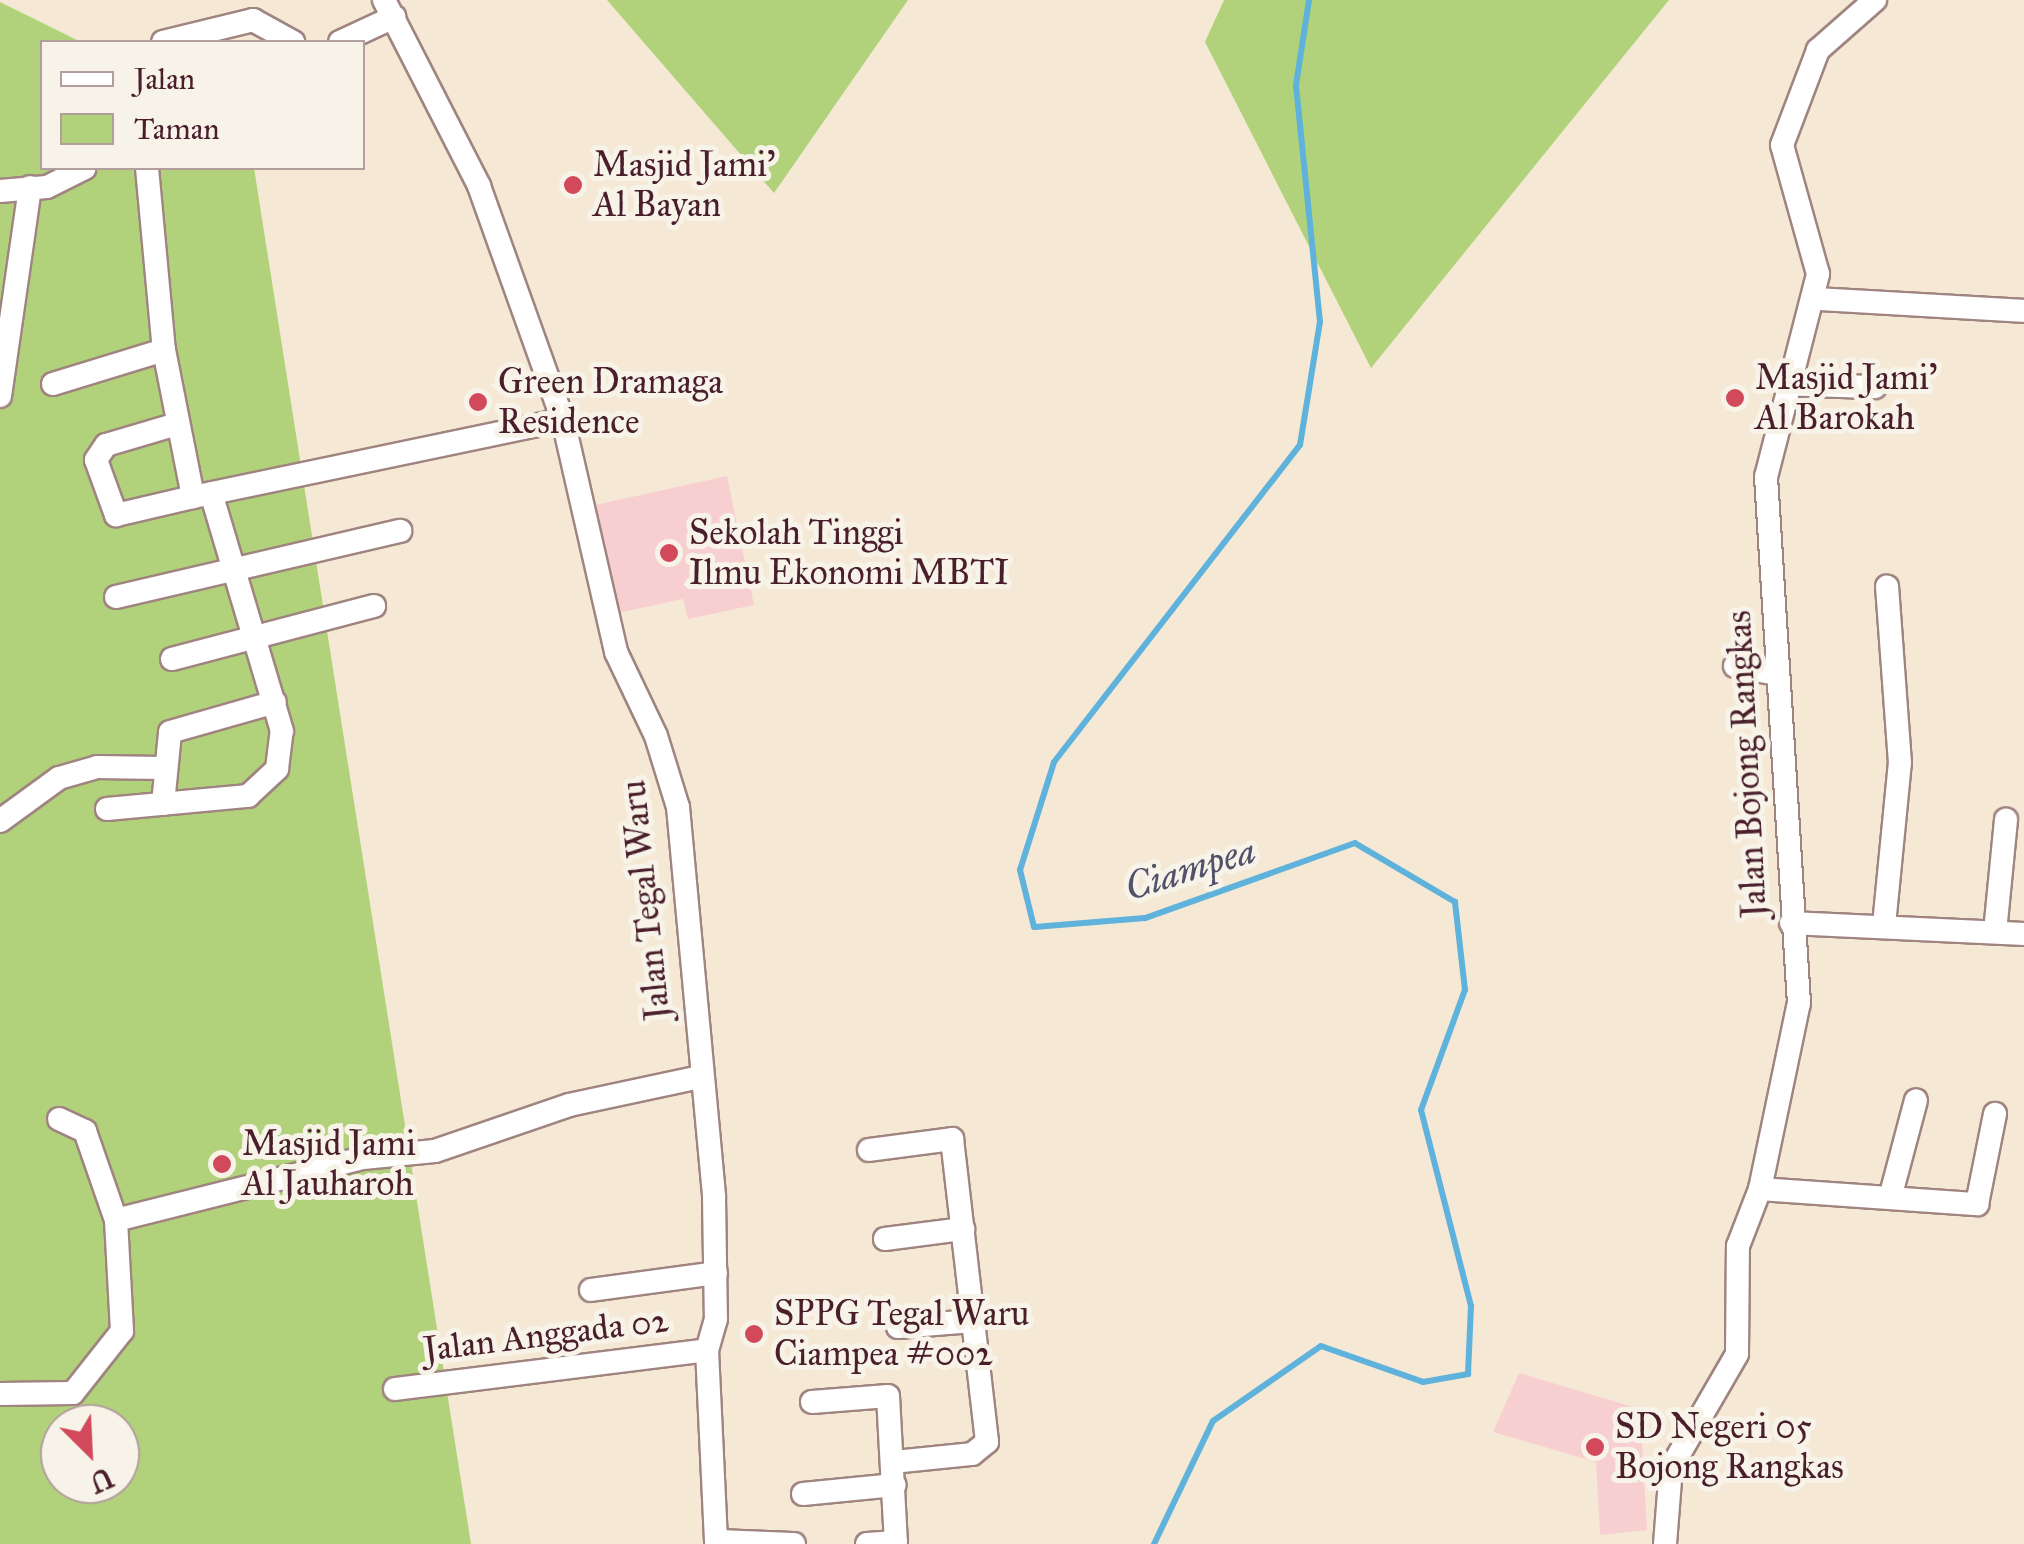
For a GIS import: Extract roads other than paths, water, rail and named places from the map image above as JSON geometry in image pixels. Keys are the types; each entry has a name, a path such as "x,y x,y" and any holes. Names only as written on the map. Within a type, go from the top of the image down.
{"street":[{"path":"1835,0 1842,14 1782,145 1818,299 2024,312"},
{"path":"1832,32 1876,0"},
{"path":"343,40 389,8"},
{"name":"Jalan Tegal Waru","path":"389,8 463,147 563,420 609,632 678,807 716,1273 707,1350 716,1543"},
{"path":"171,40 253,20 289,40"},
{"path":"0,191 30,187 78,170"},
{"path":"106,809 248,796 270,784 282,746 258,637 235,568 202,495 177,424 164,350 148,170"},
{"path":"0,396 30,187"},
{"name":"Jalan Bojong Rangkas","path":"1665,1544 1671,1468 1737,1354 1738,1246 1760,1189 1798,1002 1766,478 1784,384 1818,299"},
{"path":"53,384 164,350"},
{"path":"1784,384 1875,387"},
{"path":"177,424 106,445 96,460 116,515 563,420"},
{"path":"116,596 400,531"},
{"path":"1884,925 1900,763 1886,586"},
{"path":"172,660 374,606"},
{"path":"1735,666 1777,674"},
{"path":"163,804 162,768 170,732 182,724 274,702"},
{"path":"0,820 59,778 97,767 162,768"},
{"path":"1994,932 2006,820"},
{"path":"1791,923 2024,934"},
{"path":"116,1220 363,1158 436,1151 569,1105 700,1077"},
{"path":"1890,1198 1916,1100"},
{"path":"1760,1189 1978,1204 1996,1114"},
{"path":"0,1394 74,1393 122,1331 116,1220 85,1131 59,1119"},
{"path":"803,1494 984,1450 952,1139 868,1150"},
{"path":"885,1238 962,1229"},
{"path":"591,1290 716,1273"},
{"path":"898,1327 973,1321"},
{"name":"Jalan Anggada 02","path":"395,1390 707,1350"},
{"path":"812,1402 888,1396 896,1543 867,1544"},
{"path":"716,1543 794,1544"}],"waterway":[{"name":"Ciampea","path":"1154,1544 1213,1421 1321,1346 1423,1382 1468,1374 1471,1306 1421,1110 1465,990 1455,902 1355,843 1145,918 1034,927 1020,870 1054,762 1300,445 1320,322 1296,85 1309,0"}],"place":[{"name":"Masjid Jami' Al Bayan","path":"573,185"},
{"name":"Masjid Jami' Al Barokah","path":"1735,398"},
{"name":"Green Dramaga Residence","path":"478,402"},
{"name":"Sekolah Tinggi Ilmu Ekonomi MBTI","path":"669,553"},
{"name":"Masjid Jami Al Jauharoh","path":"222,1164"},
{"name":"SPPG Tegal Waru Ciampea #002","path":"754,1334"},
{"name":"SD Negeri 05 Bojong Rangkas","path":"1595,1447"}]}
